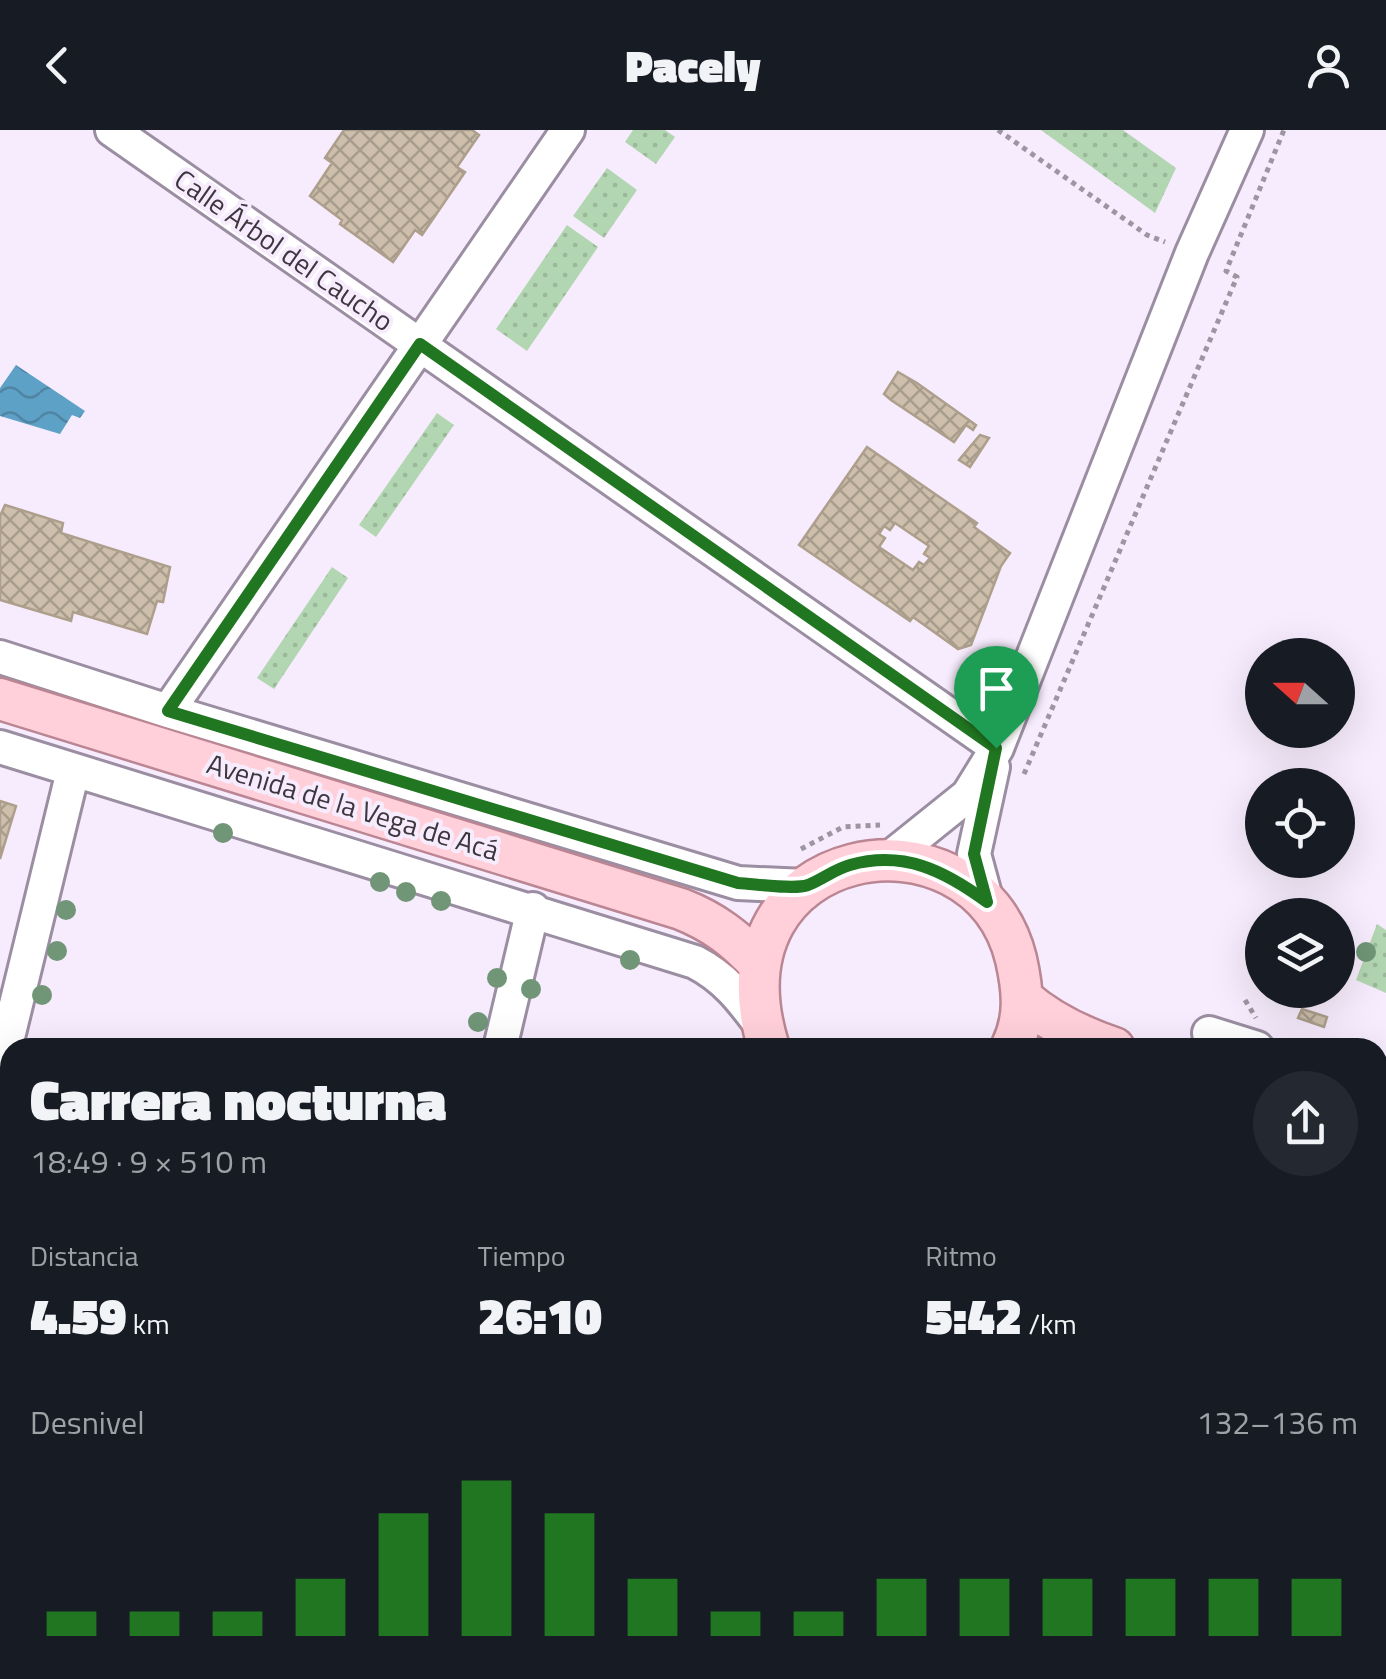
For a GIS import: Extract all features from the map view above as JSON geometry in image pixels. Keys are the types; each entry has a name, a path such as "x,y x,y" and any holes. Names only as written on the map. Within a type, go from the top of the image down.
{"main road":[{"name":"Avenida de la Vega de Acá","path":"0,699 706,919 738,921 792,900 828,873 853,864 887,860"},
{"path":"887,860 913,861 940,870 987,902 1003,921 1013,946 1022,998 1020,1026 1015,1038"},
{"path":"766,1038 757,986 763,946 792,900"},
{"name":"Avenida de la Vega de Acá","path":"706,919 726,932 760,965"},
{"path":"1022,998 1040,1014 1091,1038"}],"street":[{"name":"Calle Árbol del Caucho","path":"112,130 996,748"},
{"path":"168,711 568,130"},
{"path":"887,860 968,795 996,748 1192,254 1247,130"},
{"path":"0,657 792,900"},
{"path":"0,748 696,962 719,974 736,991 766,1038"},
{"path":"987,902 974,854 996,748"},
{"path":"9,1038 73,770"},
{"path":"502,1038 533,909"},
{"path":"1210,1033 1226,1038"}],"path":[{"path":"998,130 1147,234 1192,254"},
{"path":"1020,784 1238,277 1226,271 1284,130"}],"green space":[{"path":"633,130 665,130 675,137 656,164 625,142"},
{"path":"1041,130 1123,130 1176,168 1155,213"},
{"path":"607,168 637,190 604,238 573,216"},
{"path":"567,225 598,247 527,351 496,329"},
{"path":"437,413 454,425 376,537 359,525"},
{"path":"332,567 348,578 274,689 257,678"},
{"path":"1377,924 1386,930 1386,993 1356,980"}],"water":[{"path":"16,365 85,411 80,418 72,415 60,434 0,416 0,388"}],"building":[{"path":"344,130 472,130 479,135 457,167 465,172 422,235 415,230 393,262 340,224 342,220 310,196 332,163 325,158"},
{"path":"898,372 976,425 973,430 966,425 954,442 891,400 884,394"},
{"path":"980,435 989,438 970,467 959,460"},
{"path":"867,447 977,523 974,527 1010,553 1001,566 971,645 958,649 799,545","holes":["895,523 929,546 924,554 930,558 924,565 919,562 913,570 879,547 885,538 879,534 884,526 890,530"]},
{"path":"5,505 63,523 61,533 170,567 163,602 157,601 147,634 73,612 71,621 0,600 0,516"},
{"path":"0,801 16,806 0,859"},
{"path":"1302,1009 1327,1017 1324,1027 1298,1018"}],"route":[{"path":"420,344 996,748 974,854 987,902 940,870 913,861 853,864 806,886 738,883 168,711 420,344"}]}
